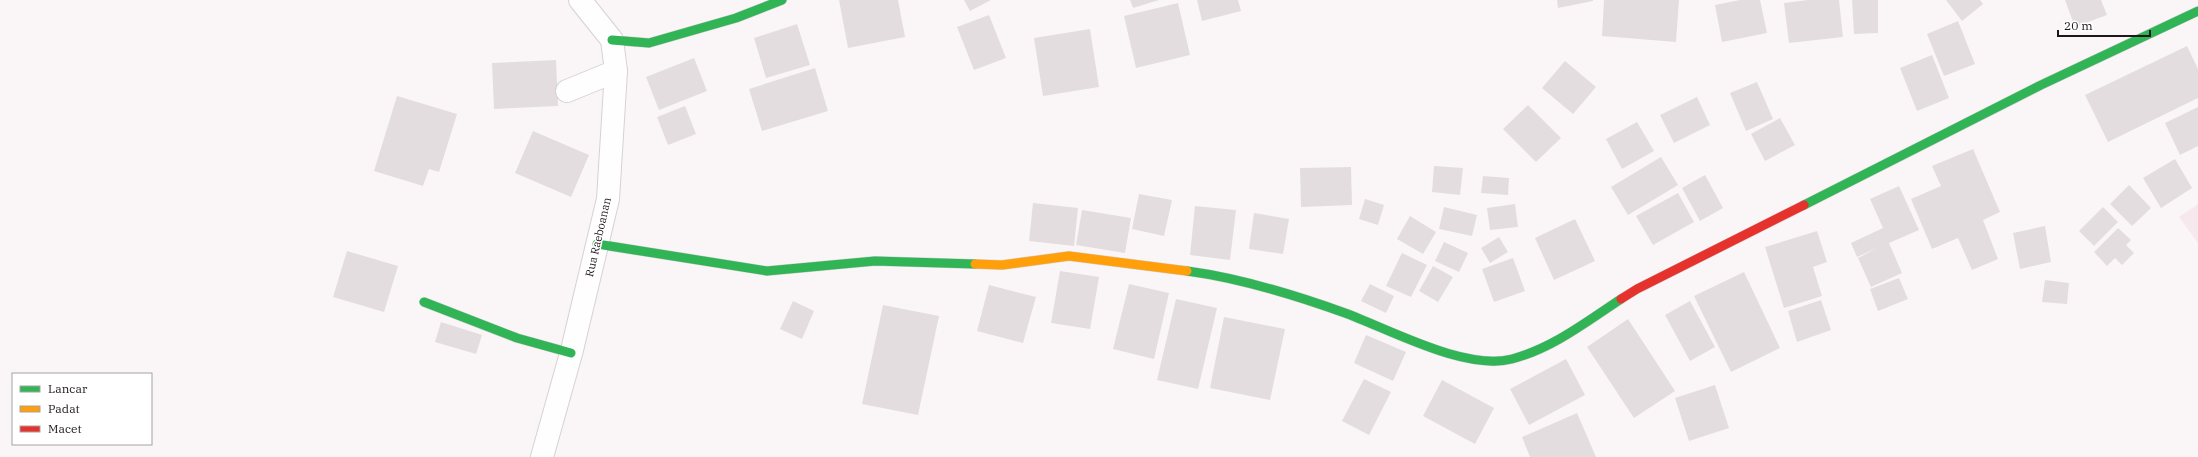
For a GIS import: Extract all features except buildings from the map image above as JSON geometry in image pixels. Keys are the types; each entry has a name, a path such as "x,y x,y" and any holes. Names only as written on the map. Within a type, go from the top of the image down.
{"street":[{"path":"580,0 612,40 649,43 736,18 782,0"},
{"path":"597,244 767,270 875,261 1002,265 1069,256 1224,276 1344,313 1452,356 1482,361 1511,359 1549,346 1637,289 2041,85 2198,11"},
{"name":"Rua Raeboanan","path":"542,457 571,353 608,200 616,70 612,40"},
{"path":"567,91 616,70"},
{"path":"424,302 517,338 571,353"}],"shaded area":[{"path":"2198,204 2198,243 2179,217"}],"traffic: fast":[{"path":"612,40 649,43 736,18 782,0"},
{"path":"1804,205 2041,85 2198,11"},
{"path":"597,244 767,271 875,261 975,264"},
{"path":"1187,271 1227,278 1287,294 1345,313 1428,347 1473,359 1493,361 1512,359 1541,348 1569,334 1621,299"},
{"path":"424,302 517,338 571,353"}],"traffic: slow":[{"path":"975,264 1002,265 1069,256 1187,271"}],"traffic: jam":[{"path":"1621,299 1637,289 1804,205"}]}
